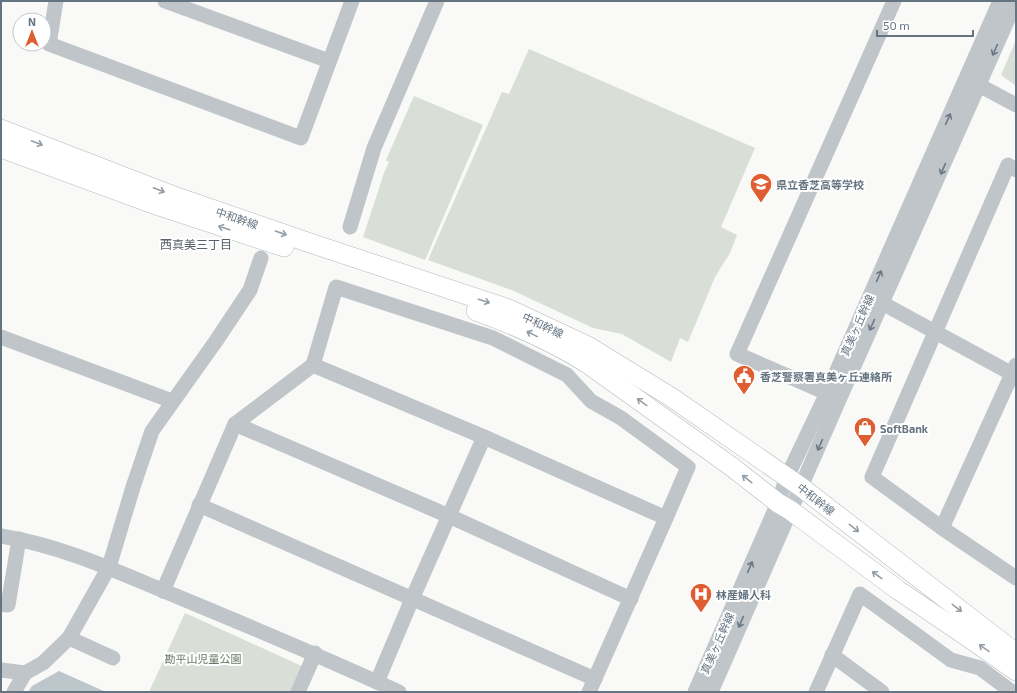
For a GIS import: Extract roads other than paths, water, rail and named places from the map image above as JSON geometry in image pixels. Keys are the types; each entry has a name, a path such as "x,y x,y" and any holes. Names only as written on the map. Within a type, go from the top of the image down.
{"main road":[{"name":"中和幹線","path":"1,129 174,196 509,309 588,346 671,397 794,482 1016,653"},
{"name":"中和幹線","path":"1,148 208,223 453,303 506,322 570,352 732,467 898,590 1016,671"}],"street":[{"path":"56,1 49,44 301,138 352,1"},
{"path":"165,1 329,60"},
{"path":"350,228 374,148 437,1"},
{"path":"827,393 737,354 894,1"},
{"name":"真美ヶ丘幹線","path":"794,482 882,302 936,183 1000,1"},
{"name":"真美ヶ丘幹線","path":"711,692 794,482 827,393 973,81 1016,1"},
{"path":"973,81 1016,105"},
{"path":"1016,170 1008,166 872,477 942,528 1016,578"},
{"path":"14,692 25,673 43,663 69,638 109,567 133,487 152,431 250,290 261,258"},
{"path":"163,591 199,505 235,424 313,365 336,287 493,338 567,375 591,401 621,418 688,467 592,685 412,599 199,505"},
{"path":"882,302 935,333 1015,372 942,528"},
{"path":"1,337 172,401"},
{"path":"313,365 484,437 666,518"},
{"path":"235,424 448,516 631,599"},
{"path":"377,682 448,516 484,437"},
{"name":"真美ヶ丘幹線","path":"695,692 784,506"},
{"path":"1,536 65,551 109,567 163,591 315,653 399,692"},
{"path":"1,604 8,605 19,539"},
{"path":"816,692 860,594 951,660 980,668 1012,692"},
{"path":"69,638 113,658"},
{"path":"298,692 315,653"},
{"path":"832,655 882,692"},
{"path":"1,670 25,673"}],"place":[{"name":"県立香芝高等学校","path":"761,204"},
{"name":"香芝警察署真美ヶ丘連絡所","path":"744,396"},
{"name":"SoftBank","path":"865,448"},
{"name":"林産婦人科","path":"701,614"}],"district":[{"name":"西真美三丁目","path":"196,244"}],"park label":[{"name":"勘平山児童公園","path":"203,658"}]}
